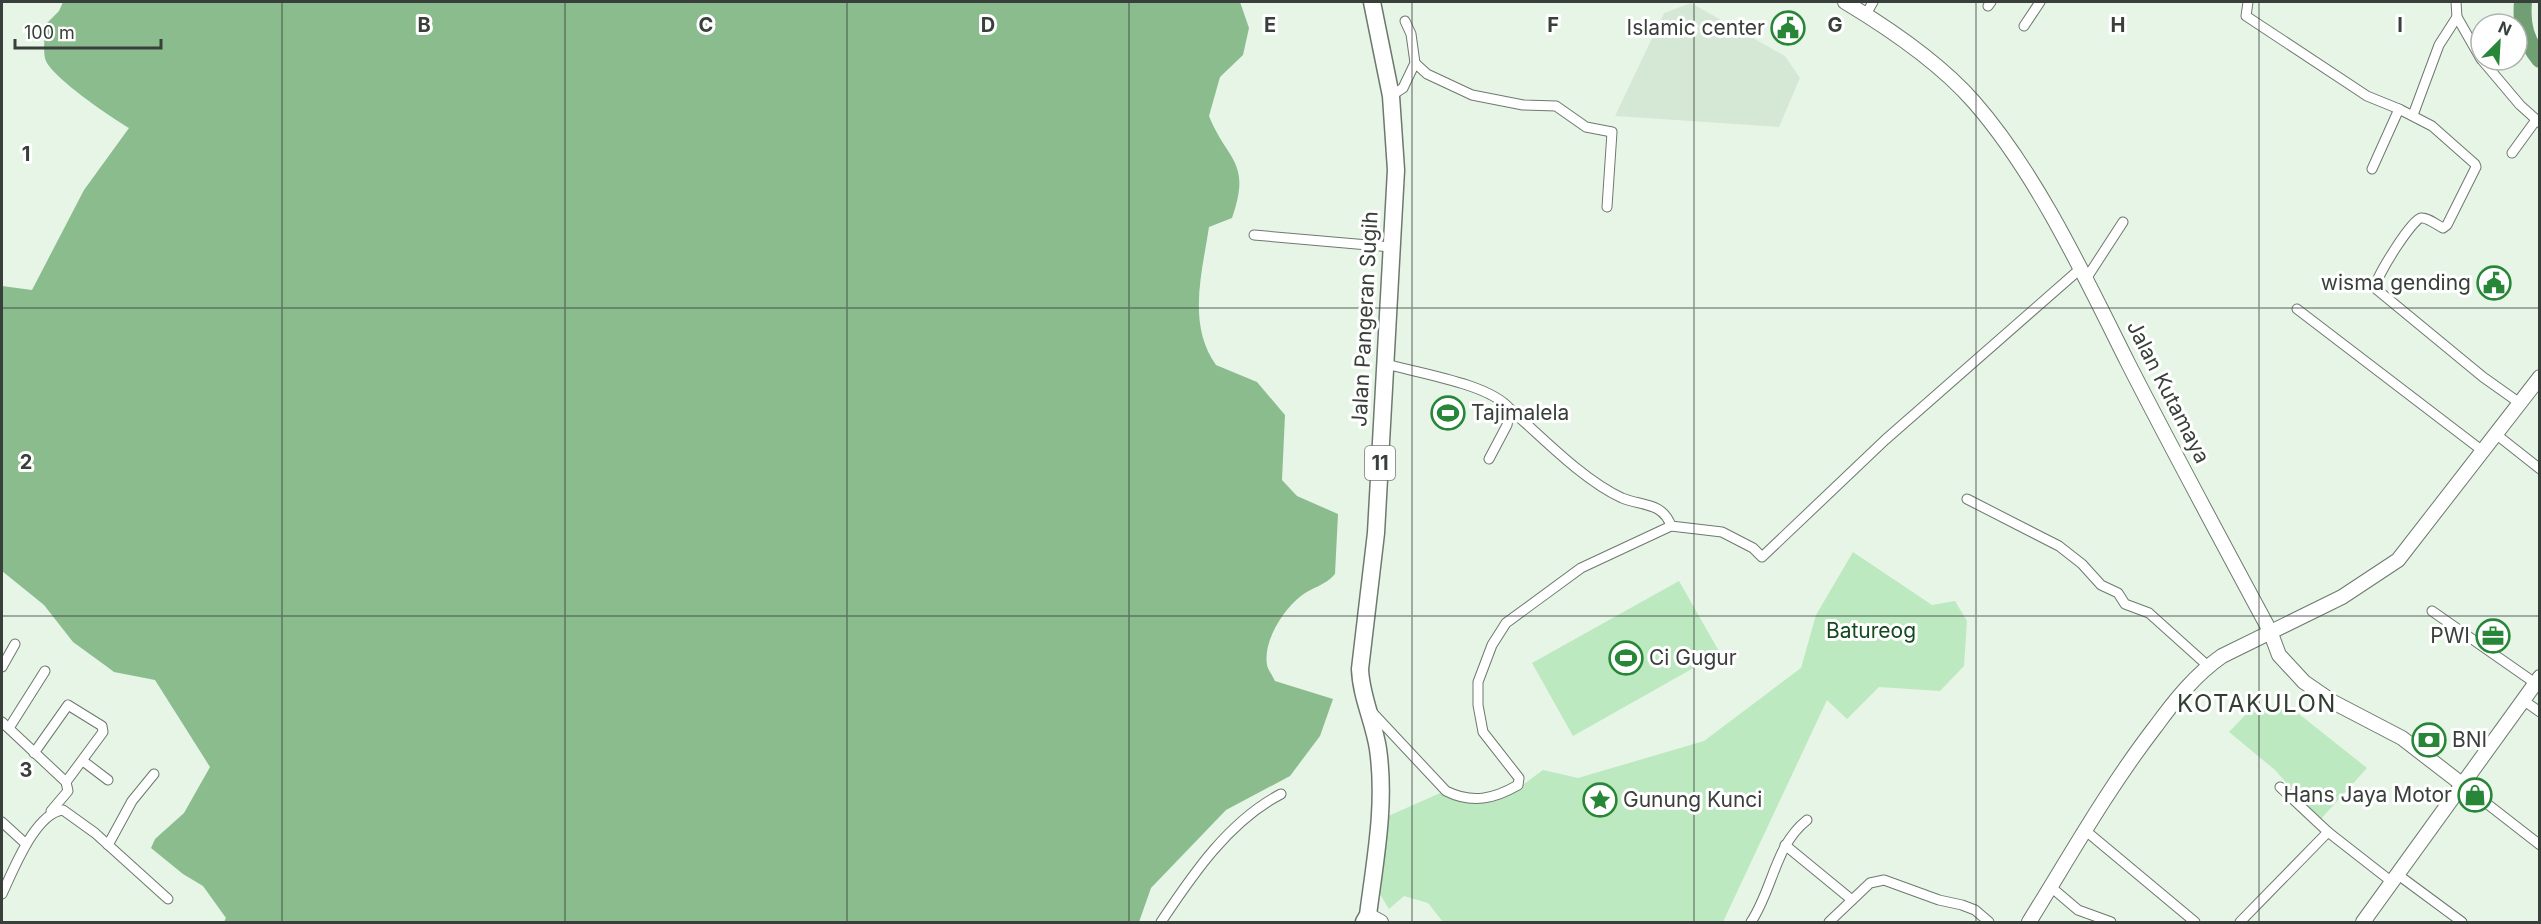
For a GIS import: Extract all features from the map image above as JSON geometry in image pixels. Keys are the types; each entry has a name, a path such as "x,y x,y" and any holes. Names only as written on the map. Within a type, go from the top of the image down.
{"highway":[{"name":"Jalan Pangeran Sugih","path":"1371,920 1381,816 1381,784 1378,747 1361,687 1362,638 1376,533 1396,170 1391,96 1372,2"}],"main road":[{"name":"Jalan Kutamaya","path":"1845,2 1870,8 1957,84 1975,103 2019,165 2083,274 2175,454 2271,631 2279,655 2304,682 2333,702 2402,738 2463,785"},
{"path":"2029,922 2129,760 2181,693 2208,666 2271,631 2342,597 2398,560 2522,404 2540,377"},
{"path":"2363,922 2537,680"}],"street":[{"path":"2024,26 2040,2"},
{"path":"2248,2 2246,16 2367,96 2413,115 2432,126 2476,167 2447,225 2443,228 2423,218 2418,219 2402,238 2377,278 2375,288 2483,377 2522,404"},
{"path":"2456,2 2457,17 2469,38"},
{"path":"2413,115 2439,45 2457,17"},
{"path":"1391,96 1403,88 1415,63 1411,34 1405,21"},
{"path":"1415,63 1433,78 1472,95 1523,105 1556,106 1586,127 1612,132 1607,207"},
{"path":"2493,72 2538,121 2512,153"},
{"path":"2372,170 2399,109"},
{"path":"1365,706 1446,791 1458,797 1487,799 1518,785 1519,778 1483,732 1478,705 1478,682 1492,645 1506,623 1581,568 1671,526 1722,532 1753,548 1762,556 1885,440 2083,274 2123,222"},
{"path":"1254,234 1390,247"},
{"path":"2297,309 2484,452"},
{"path":"1386,364 1484,392 1503,401 1590,477 1621,497 1659,508 1671,526"},
{"path":"1489,459 1507,425 1510,409"},
{"path":"2497,435 2540,469"},
{"path":"1967,499 2059,546 2082,564 2101,585 2118,593 2125,604 2149,613 2208,666"},
{"path":"2432,611 2537,680"},
{"path":"2,667 15,644"},
{"path":"2,894 26,844 68,791 66,782 5,725 45,670"},
{"path":"2523,700 2540,712"},
{"path":"34,753 67,706 71,705 104,728 66,782"},
{"path":"83,760 108,780"},
{"path":"108,845 132,801 154,774"},
{"path":"2463,785 2540,845"},
{"path":"2280,787 2328,832 2462,922"},
{"path":"1161,922 1180,894 1238,823 1263,803 1281,794"},
{"path":"49,813 65,810 168,899"},
{"path":"1751,922 1769,890 1785,845 1796,829 1808,820"},
{"path":"2,822 26,844"},
{"path":"2086,831 2195,922"},
{"path":"2241,922 2328,832"},
{"path":"1785,845 1852,900"},
{"path":"1828,922 1870,883 1884,880 1975,910 1989,922"},
{"path":"2051,887 2078,910 2111,922"}],"shaded area":[{"path":"1691,3 1785,56 1800,78 1779,127 1615,116 1664,13"}],"green space":[{"path":"63,2 1240,2 1249,28 1243,55 1220,77 1209,116 1235,162 1239,184 1232,218 1209,227 1200,280 1199,315 1207,349 1216,365 1257,382 1285,415 1282,480 1297,496 1338,514 1335,574 1301,596 1288,609 1271,636 1267,656 1268,667 1275,681 1333,699 1320,736 1290,776 1226,810 1151,888 1139,922 224,922 226,918 203,886 183,874 151,848 155,839 184,813 210,767 155,680 114,672 73,642 44,605 2,571 2,286 32,290 84,190 129,128 68,85 57,75 45,58 45,25 59,11"},
{"name":"Gunung Kunci","path":"1853,552 1932,605 1955,601 1967,621 1964,666 1940,691 1879,687 1847,719 1827,700 1723,922 1443,922 1428,903 1404,896 1389,909 1370,878 1377,821 1447,790 1492,795 1520,787 1543,770 1578,778 1704,741 1801,668 1816,615"},
{"name":"Ci Gugur","path":"1679,581 1720,653 1573,736 1532,663"},
{"path":"2289,706 2367,768 2320,820 2275,770 2229,732 2253,707"}],"waterway":[{"path":"2523,2 2525,32 2540,59"}],"place":[{"name":"Islamic center","path":"1788,28"},
{"name":"wisma gending","path":"2494,283"},
{"name":"Tajimalela","path":"1448,413"},
{"name":"PWI","path":"2493,636"},
{"name":"Ci Gugur","path":"1626,658"},
{"name":"BNI","path":"2429,740"},
{"name":"Hans Jaya Motor","path":"2475,795"},
{"name":"Gunung Kunci","path":"1600,800"}],"district":[{"name":"KOTAKULON","path":"2257,704"}],"park label":[{"name":"Batureog","path":"1871,631"}]}
